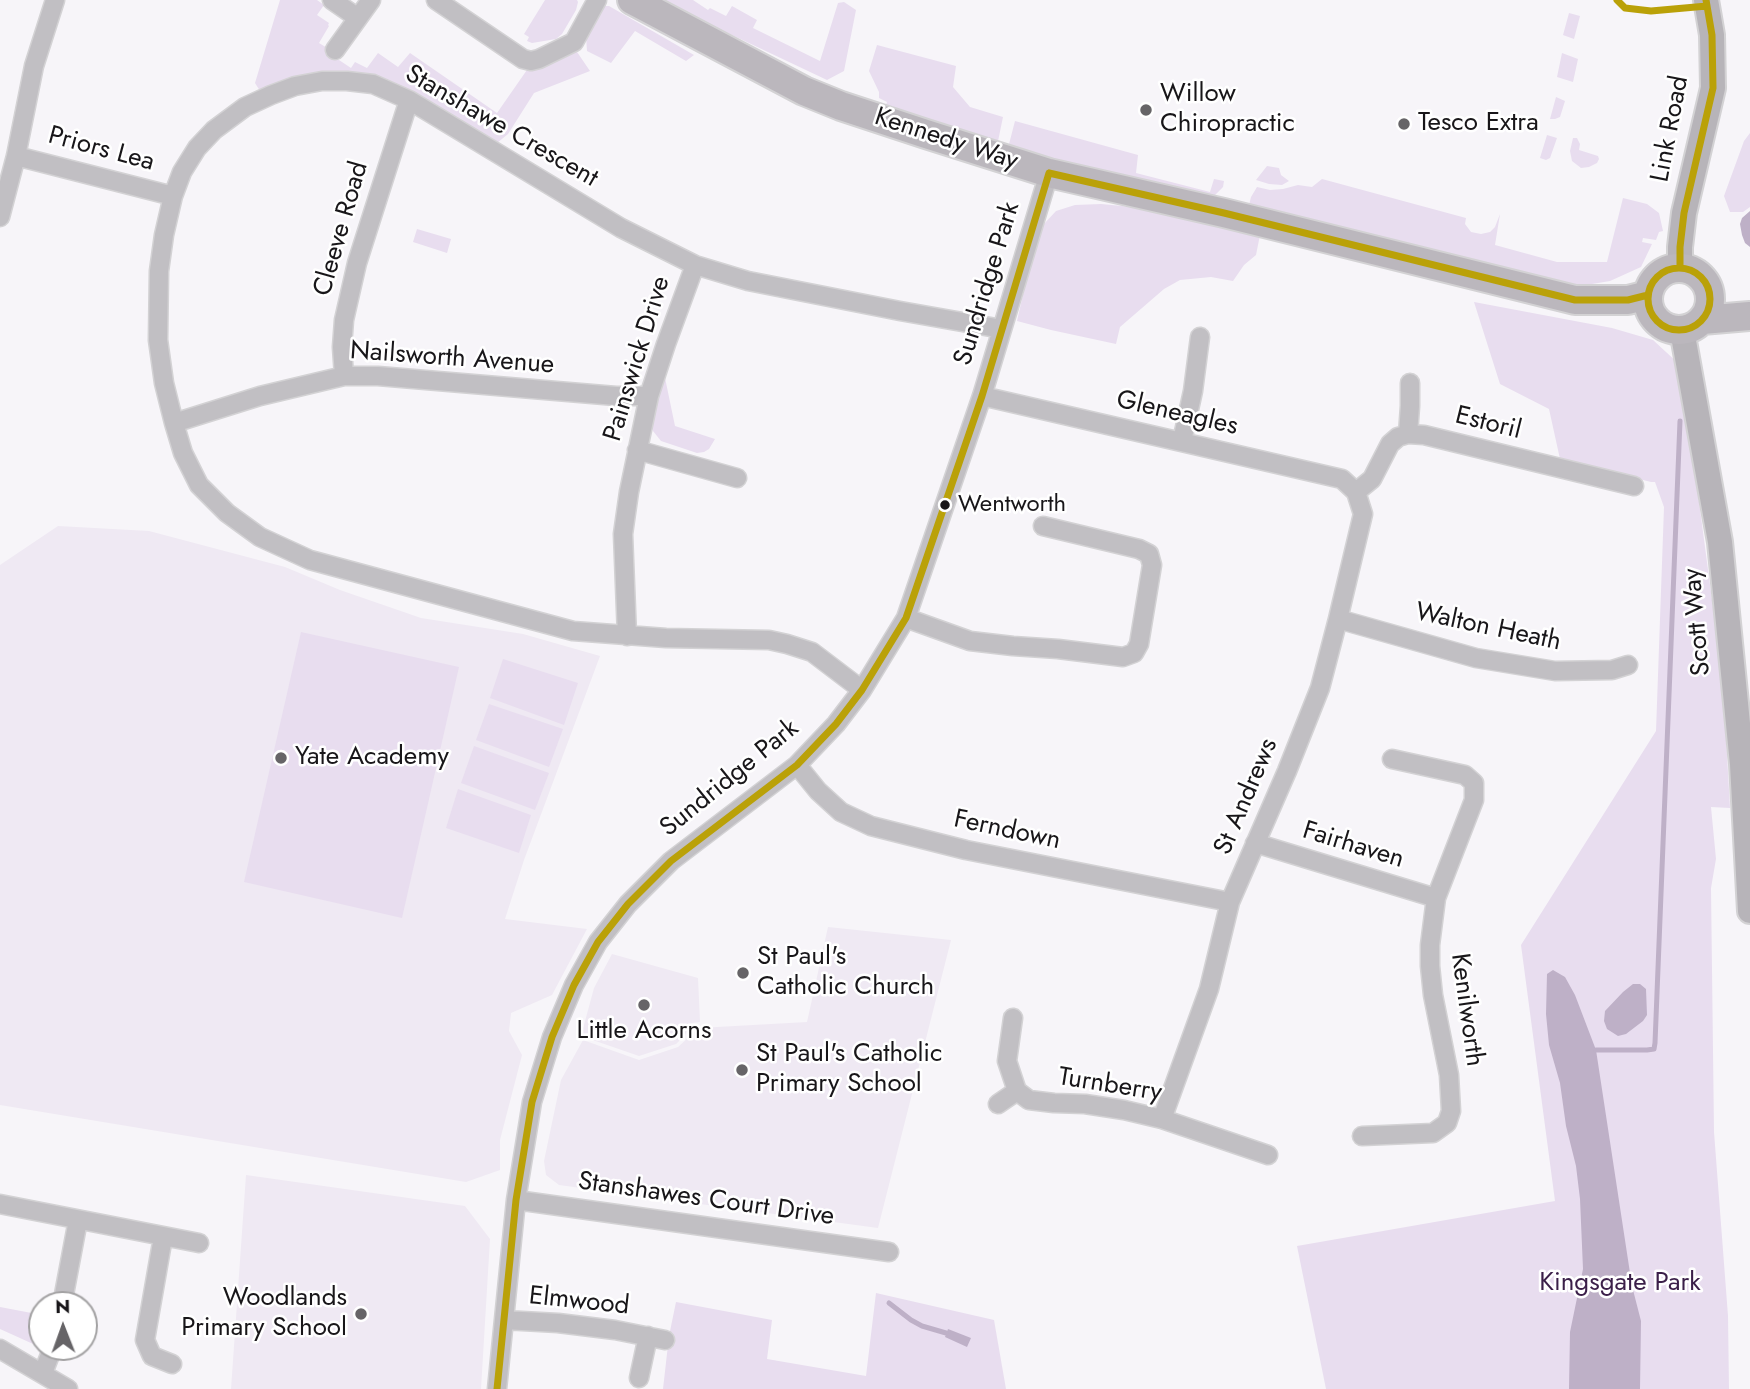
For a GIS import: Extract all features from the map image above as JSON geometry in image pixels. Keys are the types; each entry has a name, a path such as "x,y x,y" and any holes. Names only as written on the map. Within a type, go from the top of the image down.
{"main road":[{"name":"Kennedy Way","path":"632,0 804,91 841,106 1049,173 1224,213 1575,300 1628,300 1648,295"},
{"path":"1692,325 1707,310 1710,299 1708,288 1702,278 1692,271 1669,269 1651,284 1648,295 1651,313 1659,323 1670,329 1750,316"},
{"path":"1708,288 1750,310"}],"street":[{"name":"Priors Lea","path":"0,217 16,156 34,66 55,0"},
{"path":"332,0 358,18"},
{"path":"335,50 371,0"},
{"path":"436,0 523,59 531,61 574,42 597,0"},
{"name":"Link Road","path":"1681,268 1680,247 1685,213 1713,88 1712,35 1706,0"},
{"name":"Stanshawe Crescent","path":"862,690 812,652 787,644 769,640 627,636 573,631 310,560 260,537 227,513 199,485 183,453 164,383 158,340 159,271 164,235 182,172 197,148 214,130 245,107 271,95 295,86 322,81 373,84 409,100 621,228 695,265 748,281 1002,329"},
{"name":"Cleeve Road","path":"344,376 344,320 357,263 409,100"},
{"name":"Priors Lea","path":"16,156 173,196"},
{"name":"Sundridge Park","path":"497,1389 516,1200 532,1102 552,1037 574,985 598,942 628,904 671,861 797,765 836,724 862,690 906,618 982,396 1049,173"},
{"name":"Painswick Drive","path":"627,636 623,534 629,492 649,396 695,265"},
{"name":"Scott Way","path":"1692,325 1746,763 1750,911"},
{"path":"1182,442 1193,391 1200,337"},
{"name":"Nailsworth Avenue","path":"174,423 260,396 344,376 378,376 616,396 649,396"},
{"path":"1356,492 1372,479 1390,444 1408,434 1410,383"},
{"name":"Gleneagles","path":"982,396 1342,479 1356,492"},
{"name":"Estoril","path":"1408,434 1424,435 1634,486"},
{"path":"637,450 737,478"},
{"name":"St Andrews","path":"1162,1119 1209,989 1230,902 1320,688 1363,514 1356,492"},
{"path":"906,618 970,641 1123,657 1133,653 1139,644 1152,565 1149,554 1139,549 1043,526"},
{"name":"Walton Heath","path":"1338,619 1476,658 1555,671 1612,670 1628,665"},
{"name":"Kenilworth","path":"1362,1136 1433,1133 1447,1123 1451,1111 1449,1075 1433,995 1430,945 1436,898 1474,800 1474,783 1465,775 1392,759"},
{"name":"Ferndown","path":"797,765 818,791 841,812 870,826 966,850 1230,902"},
{"name":"Fairhaven","path":"1255,843 1436,898"},
{"name":"Turnberry","path":"1013,1018 1007,1061 1017,1091 1029,1100 1124,1110 1162,1119 1268,1155"},
{"path":"998,1104 1017,1091"},
{"name":"Stanshawes Court Drive","path":"516,1200 889,1252"},
{"path":"0,1204 199,1243"},
{"path":"65,1291 78,1220"},
{"path":"163,1237 145,1340 152,1356 172,1364"},
{"name":"Elmwood","path":"504,1320 558,1323 656,1338 639,1378"},
{"path":"0,1349 68,1389"},
{"path":"43,1373 48,1361"}],"shaded area":[{"path":"1750,211 1750,247 1745,243 1740,224"},
{"name":"Yate Academy","path":"58,526 149,531 285,567 340,590 421,618 523,634 600,656 524,860 505,919 587,929 552,995 511,1013 509,1031 522,1055 500,1140 500,1170 466,1182 0,1105 0,565"},
{"name":"St Paul's Catholic Primary School","path":"828,927 951,940 878,1228 559,1185 546,1175 544,1161 561,1080 583,1040 639,1060 678,1047 699,1028 807,1022"},
{"name":"Little Acorns","path":"612,954 698,978 700,1022 692,1023 676,1044 639,1056 581,1036 594,988"},
{"path":"1553,970 1565,977 1575,995 1596,1050 1632,1286 1641,1321 1640,1389 1569,1389 1570,1332 1583,1269 1576,1166 1566,1126 1560,1083 1549,1045 1546,1014 1547,974"},
{"path":"1633,984 1640,984 1646,989 1647,1015 1626,1034 1618,1036 1607,1029 1605,1011"},
{"name":"Woodlands Primary School","path":"246,1175 465,1206 490,1239 481,1389 231,1389"},
{"path":"948,1329 971,1338 967,1347 945,1337"}],"green space":[{"path":"280,0 317,0 324,5 317,15 329,23 329,26 319,43 329,49 327,52 351,68 355,62 367,68 378,53 398,67 410,53 497,113 529,67 575,49 590,71 534,93 508,134 491,148 382,85 260,91 255,83"},
{"path":"545,0 578,2 562,34 556,39 532,43 527,41 529,37 524,34"},
{"path":"658,0 693,0 708,10 710,8 726,16 732,6 757,20 753,28 820,61 838,3 844,2 856,10 844,71 827,80"},
{"path":"602,6 609,6 694,55 686,61 635,31 611,63 587,51 586,36"},
{"path":"1569,13 1580,16 1574,39 1563,35"},
{"path":"877,45 956,66 953,87 970,107 1003,117 997,146 884,110 887,102 879,98 869,71"},
{"path":"1562,53 1578,59 1573,82 1557,77"},
{"path":"1556,97 1565,101 1560,117 1550,119"},
{"path":"1015,121 1138,155 1136,173 1210,192 1214,179 1224,181 1223,187 1205,200 1008,148"},
{"path":"1750,133 1750,207 1743,212 1730,212 1724,196 1744,141"},
{"path":"1547,135 1557,138 1550,158 1546,160 1540,158"},
{"path":"1573,138 1577,138 1580,144 1579,150 1598,156 1597,163 1581,168 1572,161 1570,151"},
{"path":"1267,166 1279,168 1281,175 1289,181 1282,185 1256,180"},
{"path":"1322,179 1466,218 1465,224 1471,232 1481,234 1490,232 1495,227 1500,214 1495,245 1557,262 1607,262 1623,198 1647,204 1659,213 1663,231 1659,232 1656,240 1643,238 1642,242 1652,244 1641,267 1610,281 1562,285 1248,209 1257,187 1270,190 1298,185 1312,187"},
{"path":"1075,205 1133,207 1260,235 1256,255 1244,265 1233,281 1211,277 1180,280 1164,289 1120,327 1116,344 1017,321 1035,241 1043,225 1056,211"},
{"path":"417,229 451,239 447,253 413,242"},
{"name":"Kingsgate Park","path":"1474,302 1612,328 1653,340 1679,364 1723,683 1730,808 1711,807 1716,859 1711,888 1714,1132 1728,1316 1729,1389 1326,1389 1297,1246 1555,1201 1521,945 1656,731 1664,507 1655,482 1560,459 1549,409 1500,384"},
{"path":"664,373 675,426 715,439 704,452 697,453 661,441 653,431 650,421"},
{"path":"301,632 459,667 402,918 244,882"},
{"path":"503,659 578,683 564,725 490,698"},
{"path":"489,704 563,729 549,767 476,740"},
{"path":"474,746 549,773 535,810 461,783"},
{"path":"458,789 531,815 519,853 446,828"},
{"path":"876,1293 994,1320 1006,1389 663,1389 676,1302 772,1320 767,1359 866,1376"},
{"path":"0,1307 28,1312 28,1342 0,1329"}],"waterway":[{"path":"1596,1050 1647,1050 1654,1049 1655,1043 1680,421"},
{"path":"889,1303 922,1326 946,1333"}],"transit line":[{"path":"1617,0 1625,8 1651,11 1707,6"},
{"path":"1680,268 1684,213 1713,88 1712,35 1706,0"},
{"path":"1049,173 1224,213 1575,300 1628,300 1648,295"},
{"path":"497,1389 516,1200 532,1102 552,1037 574,985 598,942 628,904 671,861 797,765 836,724 862,690 906,618 982,396 1049,173"},
{"path":"1679,268 1701,277 1710,299 1701,321 1679,330 1657,321 1648,299 1657,277 1679,268"}],"place":[{"name":"Willow Chiropractic","path":"1146,110"},
{"name":"Tesco Extra","path":"1404,124"},
{"name":"Wentworth","path":"945,505"},
{"name":"Yate Academy","path":"281,758"},
{"name":"St Paul's Catholic Church","path":"743,973"},
{"name":"Little Acorns","path":"644,1005"},
{"name":"St Paul's Catholic Primary School","path":"742,1070"},
{"name":"Woodlands Primary School","path":"361,1314"}]}
